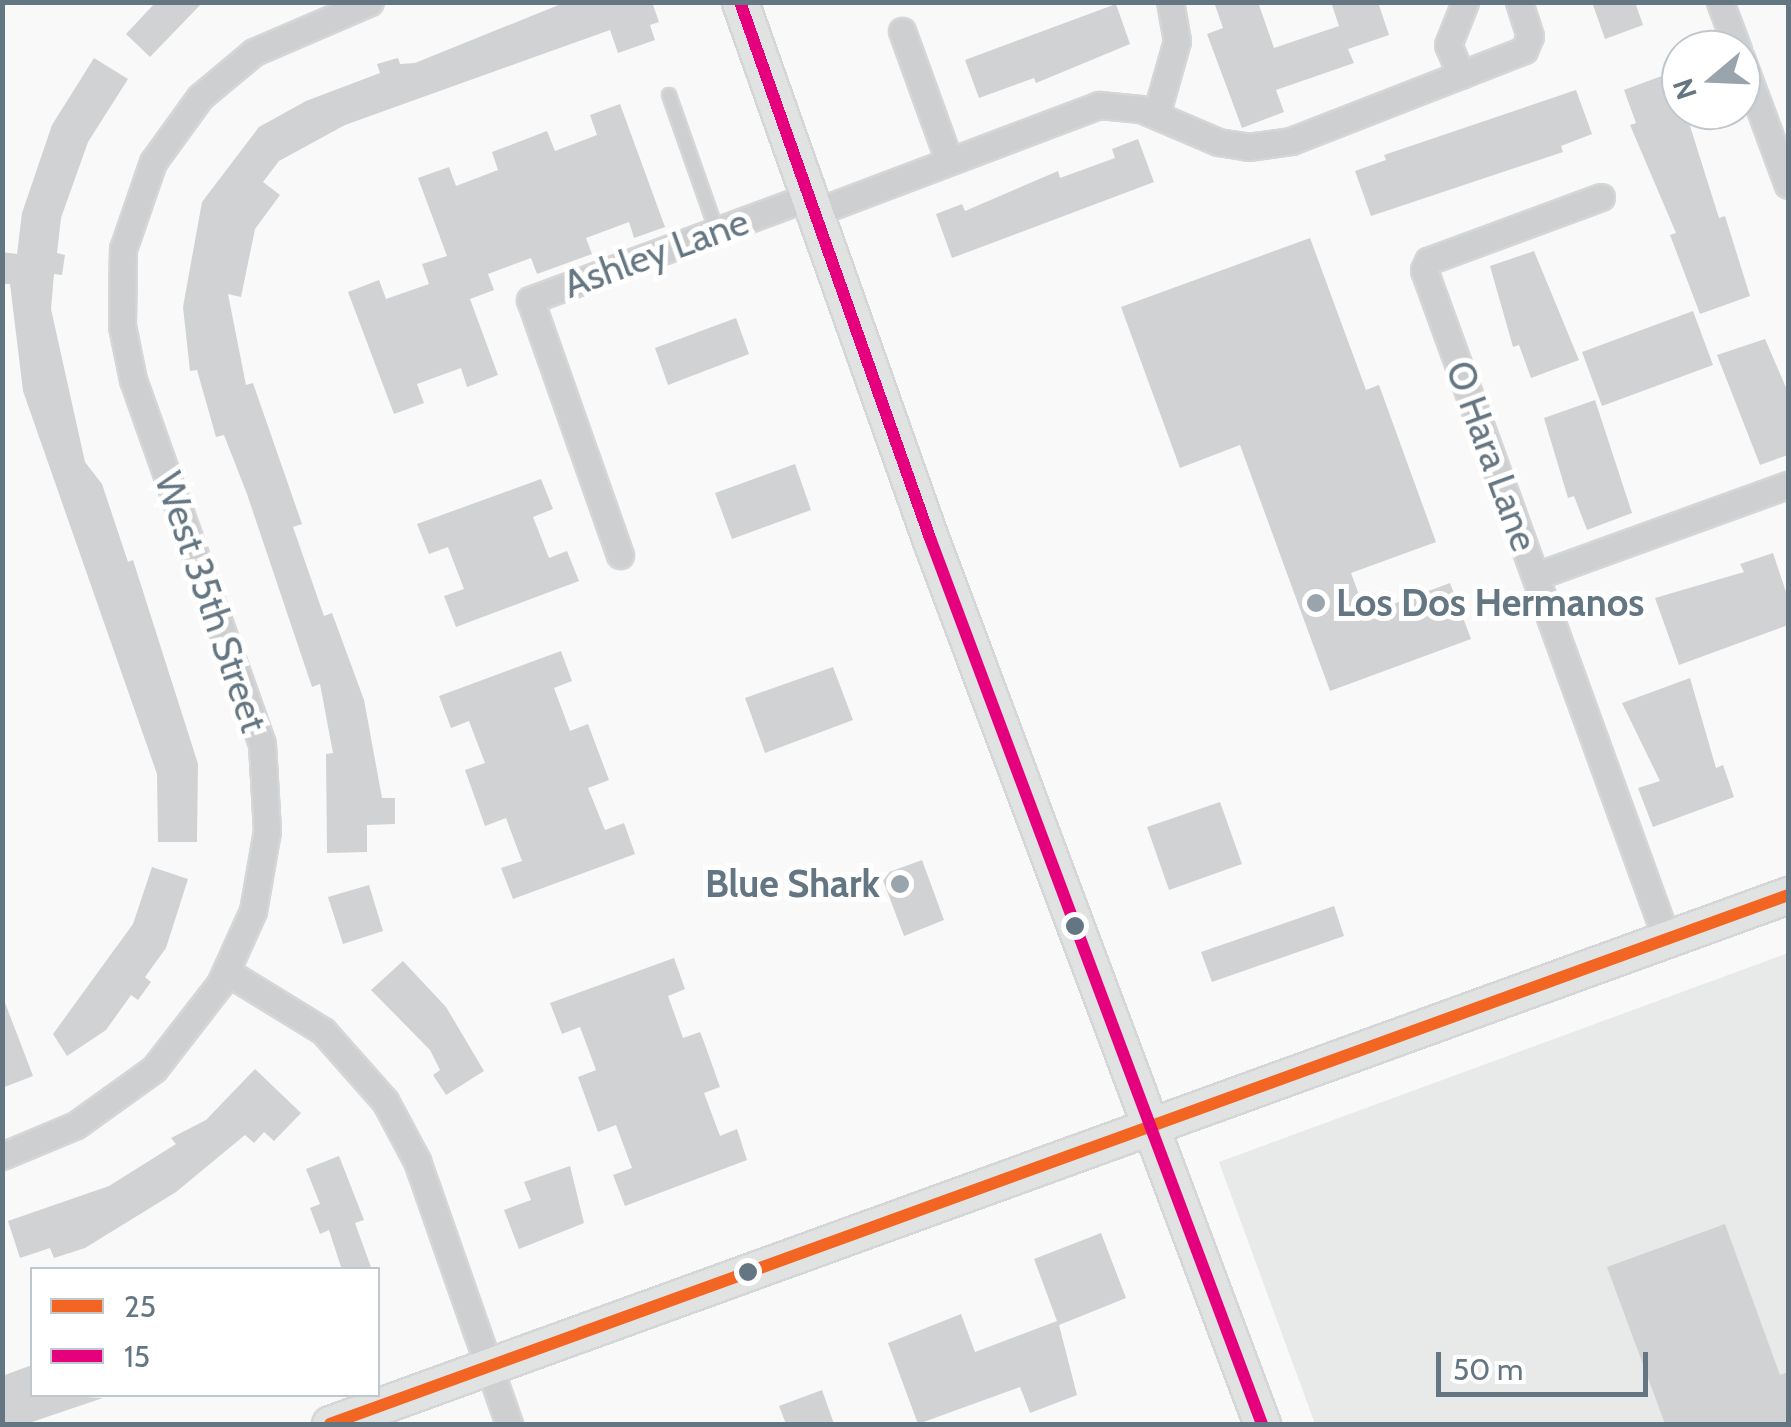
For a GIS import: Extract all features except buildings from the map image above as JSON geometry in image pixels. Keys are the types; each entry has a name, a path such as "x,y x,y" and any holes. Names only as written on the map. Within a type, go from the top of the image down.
{"main road":[{"path":"740,2 930,538 1262,1424"},
{"path":"330,1424 1788,895"}],"street":[{"path":"1156,115 1177,42 1170,2"},
{"path":"1461,76 1448,44 1465,2"},
{"name":"Ashley Lane","path":"620,555 530,300 717,231 949,161 1091,106 1120,104 1218,142 1270,146 1524,50 1530,36 1519,2"},
{"path":"1720,2 1730,30"},
{"name":"West 35th Street","path":"2,1156 76,1125 133,1088 182,1039 227,972 260,883 266,778 254,713 126,354 123,249 153,162 192,106 242,60 356,5"},
{"path":"902,31 949,161"},
{"path":"1761,112 1788,185"},
{"name":"O Hara Lane","path":"1601,197 1425,265 1666,940"},
{"path":"1536,576 1788,486"},
{"path":"227,972 323,1031 385,1101 416,1161 492,1366 509,1424"}],"lane":[{"path":"669,94 717,231"}],"shaded area":[{"path":"1788,953 1788,1424 1315,1424 1219,1162"}],"transit line":[{"name":"15","path":"740,2 930,538 1262,1424"},
{"name":"25","path":"330,1424 1788,895"}],"place":[{"name":"Los Dos Hermanos","path":"1316,603"},
{"name":"Blue Shark","path":"900,884"}]}
